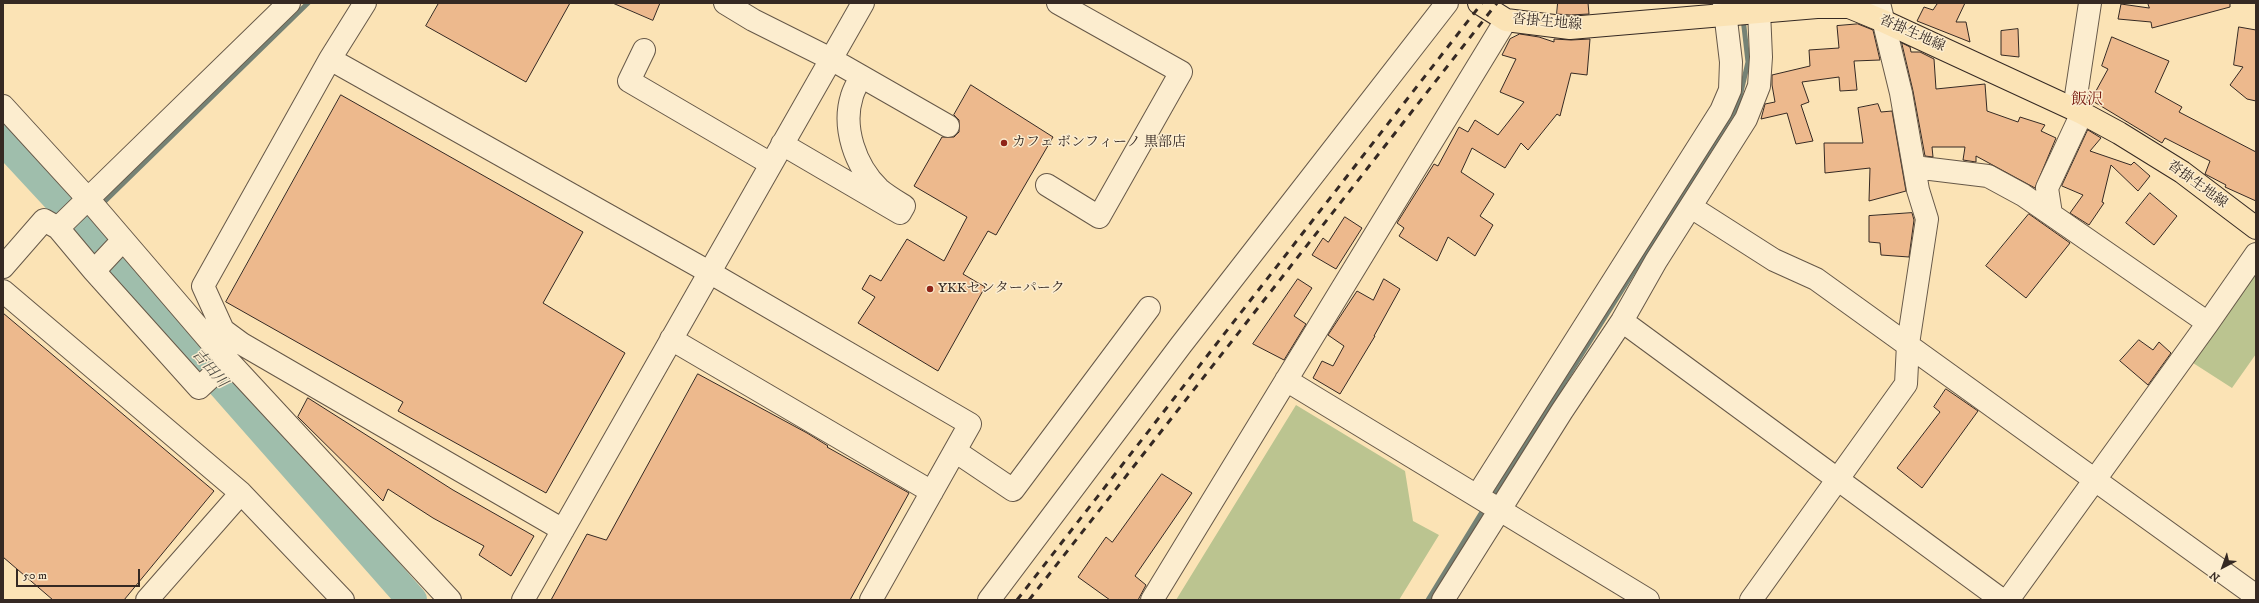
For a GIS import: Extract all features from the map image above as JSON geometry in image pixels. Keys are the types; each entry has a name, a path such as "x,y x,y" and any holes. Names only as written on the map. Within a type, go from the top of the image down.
{"main road":[{"name":"沓掛生地線","path":"1479,3 1506,20 1570,28 1741,10 1849,7 1881,12 2119,133 2182,172 2256,228"}],"street":[{"path":"58,228 88,201 289,3"},
{"path":"365,3 330,59 202,286 216,335 228,361 450,600"},
{"path":"725,3 753,20 862,76 948,126"},
{"path":"523,600 863,3"},
{"path":"1048,185 1099,217 1181,72 1058,3"},
{"path":"989,600 1181,346 1447,3"},
{"path":"2052,214 2047,188 2078,111 2090,3"},
{"path":"1443,600 1562,411 1622,321 1656,261 1746,119 1759,86 1761,57 1741,10"},
{"path":"1477,496 1721,111 1730,90 1731,62 1741,10"},
{"path":"1751,600 1906,384 1908,344 1927,219 1914,167 1901,93 1881,12"},
{"path":"1152,600 1506,20"},
{"path":"644,50 629,81 771,164"},
{"path":"330,59 709,272 970,424 871,600"},
{"path":"782,144 900,213 904,206 879,189 864,171 852,146 848,116 852,96 862,76"},
{"path":"3,106 123,240 216,335 242,344 563,530"},
{"path":"1914,167 1988,176 2023,194 2208,323"},
{"path":"1691,207 1774,260 1816,279 2096,479 2256,596"},
{"path":"3,267 44,220 58,228 199,388 228,361"},
{"path":"94,270 123,240"},
{"path":"2008,600 2256,254"},
{"path":"3,291 241,493 343,600"},
{"path":"955,451 1013,490 1149,308"},
{"path":"1622,321 2002,600"},
{"path":"671,339 932,492"},
{"path":"1286,380 1648,600"},
{"path":"147,600 241,493"}],"green space":[{"path":"2256,266 2256,354 2232,388 2190,361"},
{"path":"1296,405 1405,471 1413,521 1439,535 1399,600 1176,600"}],"building":[{"path":"439,3 570,3 526,82 426,26"},
{"path":"613,3 660,3 653,20"},
{"path":"1558,3 1588,3 1589,14 1557,14"},
{"path":"1965,3 1956,22 1966,22 1970,42 1917,21 1924,7 1933,10 1937,4"},
{"path":"2148,3 2230,3 2230,7 2152,28 2151,22 2118,19 2121,4 2149,8"},
{"path":"1858,24 1873,30 1880,60 1854,61 1857,90 1840,91 1839,77 1802,82 1809,102 1801,105 1813,141 1796,144 1787,113 1761,119 1765,104 1775,102 1772,75 1810,66 1809,50 1839,48 1837,26"},
{"path":"2239,27 2256,30 2256,101 2247,99 2230,85 2243,67 2234,65"},
{"path":"2018,29 2019,57 2001,55 2001,31"},
{"path":"1520,34 1539,37 1554,42 1554,39 1590,39 1587,75 1571,73 1560,116 1557,114 1528,150 1521,143 1505,168 1472,148 1461,172 1494,194 1480,216 1493,225 1475,256 1448,237 1437,261 1399,236 1404,228 1397,223 1434,164 1438,166 1459,127 1468,132 1475,120 1498,135 1524,102 1500,92 1516,59 1502,55 1510,39"},
{"path":"2112,37 2169,61 2155,92 2182,107 2179,112 2256,152 2256,201 2225,187 2226,185 2205,174 2210,161 2165,138 2162,143 2091,100 2108,69 2102,66"},
{"path":"1902,43 1910,47 1911,52 1920,52 1934,59 1936,89 1985,84 1987,111 2018,122 2020,117 2045,125 2041,131 2056,138 2035,188 1976,156 1976,162 1963,160 1965,147 1932,147 1933,157 1925,156 1913,91"},
{"path":"971,85 1053,137 996,235 988,231 963,274 985,287 938,371 858,323 875,297 862,289 870,275 881,281 907,239 944,261 967,217 914,186 942,137 954,137 959,132 959,120 954,115"},
{"path":"341,95 583,232 543,303 625,353 546,493 398,411 403,402 226,302"},
{"path":"1878,104 1881,112 1892,111 1906,191 1869,201 1870,168 1825,173 1824,143 1863,143 1858,108"},
{"path":"2088,130 2101,138 2090,151 2131,165 2134,162 2150,176 2138,191 2111,165 2102,202 2104,203 2089,225 2070,213 2083,195 2062,186"},
{"path":"2150,193 2177,216 2154,245 2126,223"},
{"path":"1912,213 1914,220 1909,257 1881,255 1880,243 1869,242 1869,216"},
{"path":"2029,214 2070,243 2026,298 1986,266"},
{"path":"1345,217 1362,228 1336,269 1312,255 1323,238 1328,242"},
{"path":"1298,279 1312,288 1294,316 1306,324 1284,360 1253,344"},
{"path":"1384,279 1400,289 1375,336 1340,394 1313,378 1322,361 1333,366 1344,346 1328,335 1357,291 1373,300"},
{"path":"3,313 214,491 124,600 53,600 3,557"},
{"path":"2139,340 2153,350 2159,342 2171,353 2148,385 2120,361"},
{"path":"698,374 807,433 828,446 827,447 909,493 850,600 551,600 587,534 606,540"},
{"path":"1946,389 1978,411 1922,488 1897,468 1940,412 1934,407"},
{"path":"308,398 453,490 534,536 511,576 479,555 484,546 433,518 388,489 383,501 298,417"},
{"path":"1162,474 1192,493 1135,576 1146,585 1138,600 1110,600 1078,577 1106,537 1112,542"}],"waterway":[{"path":"101,205 308,3"},
{"path":"1491,499 1738,105 1748,62 1743,18"},
{"name":"吉田川","path":"3,140 81,224 412,600"},
{"path":"81,224 94,212"},
{"path":"1428,600 1485,507"}],"railway":[{"path":"1017,600 1482,3"},
{"path":"1029,600 1497,3"}],"place":[{"name":"カフェ ボンフィーノ 黒部店","path":"1004,143"},
{"name":"YKKセンターパーク","path":"930,289"}],"district":[{"name":"飯沢","path":"2087,101"}]}
